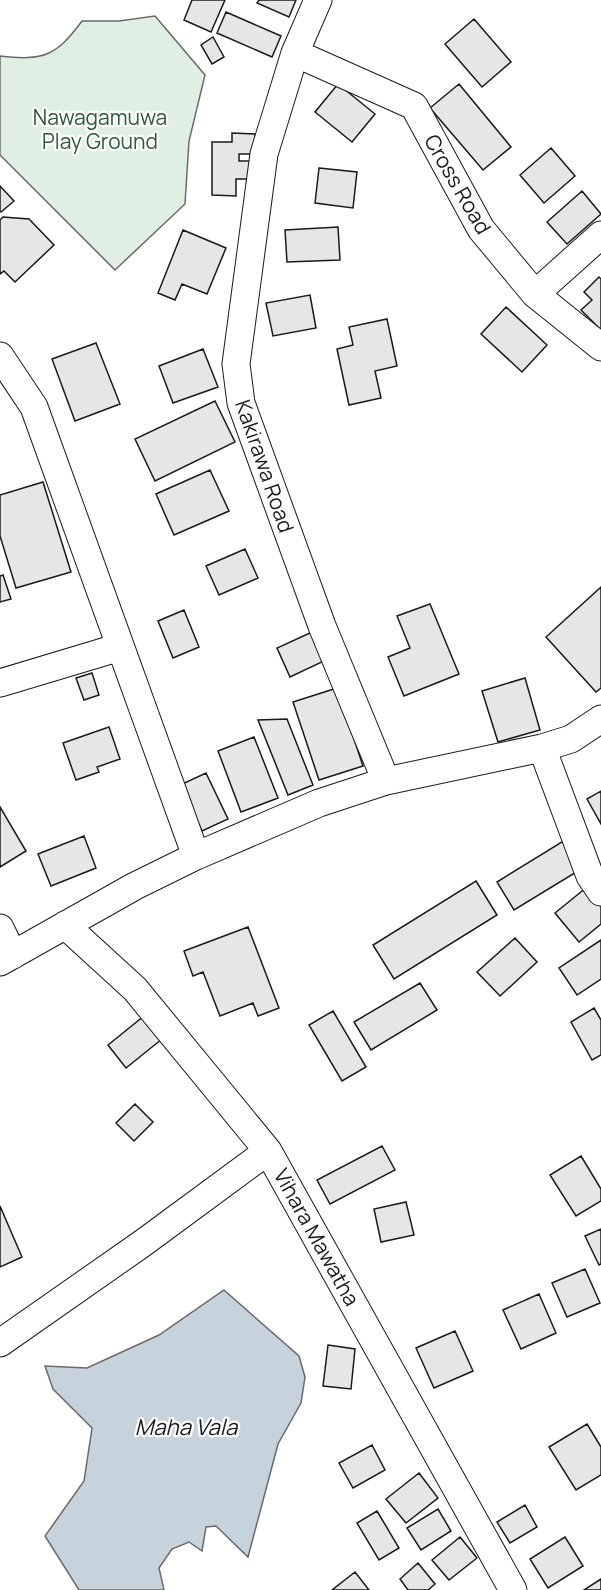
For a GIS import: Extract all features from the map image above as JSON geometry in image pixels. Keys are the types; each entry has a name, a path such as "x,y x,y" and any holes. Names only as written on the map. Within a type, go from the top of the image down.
{"street":[{"name":"Kakirawa Road","path":"318,0 295,53 264,154 236,364 242,403 282,515 322,626 386,781"},
{"name":"Cross Road","path":"295,53 414,106 481,229 535,294 601,347"},
{"path":"535,294 601,235"},
{"path":"0,356 34,408 196,856"},
{"path":"0,683 120,647"},
{"path":"0,928 6,958 196,856 319,803 386,781 542,748 571,738 601,719"},
{"path":"542,748 590,876 601,892"},
{"name":"Vihara Mawatha","path":"65,925 135,989 268,1150 513,1590"},
{"path":"0,1343 143,1243 268,1150"}],"green space":[{"name":"Nawagamuwa Play Ground","path":"155,16 205,75 189,141 185,204 115,270 0,155 0,56 28,58 48,54 64,42 82,21 119,21"}],"water":[{"name":"Maha Vala","path":"224,1290 299,1356 305,1377 301,1403 278,1444 248,1557 216,1526 206,1527 202,1551 189,1542 172,1549 159,1568 164,1590 79,1590 45,1536 84,1481 92,1428 53,1389 45,1366 87,1368 159,1335"}],"building":[{"path":"192,0 225,0 211,32 184,20"},
{"path":"259,0 296,0 289,17 257,3"},
{"path":"226,12 281,36 272,57 217,33"},
{"path":"474,19 511,62 482,87 445,44"},
{"path":"213,37 224,57 212,64 201,45"},
{"path":"338,84 375,114 352,142 315,112"},
{"path":"459,84 511,147 483,170 430,108"},
{"path":"232,133 255,134 254,154 239,154 239,161 254,161 254,179 236,179 236,196 212,195 212,142 232,142"},
{"path":"551,148 575,176 544,203 520,175"},
{"path":"319,168 357,172 353,208 315,203"},
{"path":"0,186 14,201 1,212 0,211"},
{"path":"582,191 601,214 567,244 547,222"},
{"path":"3,217 29,219 54,245 15,282 4,271 0,274 0,220"},
{"path":"338,227 340,260 287,262 285,230"},
{"path":"183,230 226,248 207,294 182,284 175,300 158,293"},
{"path":"599,277 601,279 601,330 581,310 592,300 584,292"},
{"path":"310,295 316,328 273,336 266,303"},
{"path":"506,307 547,345 522,372 481,334"},
{"path":"387,319 397,366 375,371 381,398 349,405 337,349 353,345 349,327"},
{"path":"96,343 120,404 75,421 52,359"},
{"path":"203,349 218,387 173,403 159,366"},
{"path":"215,401 235,442 155,481 135,439"},
{"path":"210,470 229,511 174,535 156,494"},
{"path":"43,482 71,572 16,588 0,536 0,495"},
{"path":"245,549 258,578 219,595 206,566"},
{"path":"3,575 11,599 0,602 0,576"},
{"path":"601,587 601,688 596,692 546,637"},
{"path":"430,604 459,674 404,696 388,657 410,648 397,616"},
{"path":"184,610 199,647 173,658 158,621"},
{"path":"312,632 324,661 290,677 277,648"},
{"path":"92,673 99,695 84,700 76,678"},
{"path":"525,678 540,730 498,742 482,691"},
{"path":"337,688 363,766 319,780 293,702"},
{"path":"287,719 313,785 288,795 258,720"},
{"path":"109,727 120,759 97,767 99,772 76,780 63,743"},
{"path":"254,737 278,798 241,812 218,751"},
{"path":"206,773 228,819 202,831 180,785"},
{"path":"601,791 601,824 587,799"},
{"path":"0,807 26,851 0,867"},
{"path":"84,836 96,868 51,886 38,854"},
{"path":"565,840 583,868 514,910 497,882"},
{"path":"476,881 497,915 394,979 373,945"},
{"path":"587,887 601,904 601,924 579,942 555,913"},
{"path":"248,927 279,1008 258,1016 253,1003 220,1016 203,972 193,976 184,951"},
{"path":"515,938 537,962 500,996 477,972"},
{"path":"601,940 601,979 577,995 559,968"},
{"path":"420,983 437,1010 371,1050 354,1022"},
{"path":"594,1008 601,1020 601,1055 592,1060 571,1022"},
{"path":"333,1011 366,1067 342,1081 309,1025"},
{"path":"144,1016 162,1039 126,1068 108,1045"},
{"path":"135,1104 153,1122 134,1141 116,1123"},
{"path":"382,1146 395,1170 330,1204 317,1180"},
{"path":"581,1156 601,1189 601,1201 576,1216 550,1175"},
{"path":"406,1202 414,1235 381,1242 374,1209"},
{"path":"0,1206 22,1257 0,1267"},
{"path":"601,1229 601,1264 599,1265 585,1236"},
{"path":"585,1269 600,1303 567,1317 552,1283"},
{"path":"539,1294 556,1333 521,1349 503,1310"},
{"path":"455,1331 473,1371 434,1388 416,1348"},
{"path":"328,1345 355,1349 351,1389 323,1386"},
{"path":"587,1424 601,1447 601,1475 576,1490 549,1447"},
{"path":"372,1445 385,1470 353,1488 339,1463"},
{"path":"419,1473 438,1498 406,1523 386,1499"},
{"path":"525,1505 537,1527 510,1543 497,1522"},
{"path":"438,1509 451,1531 421,1550 407,1528"},
{"path":"377,1511 399,1548 379,1560 357,1523"},
{"path":"460,1537 477,1558 449,1580 432,1560"},
{"path":"565,1537 583,1566 548,1588 530,1559"},
{"path":"418,1563 435,1584 428,1590 408,1590 400,1579"},
{"path":"355,1572 369,1590 332,1590"},
{"path":"601,1579 601,1590 584,1590"}]}
